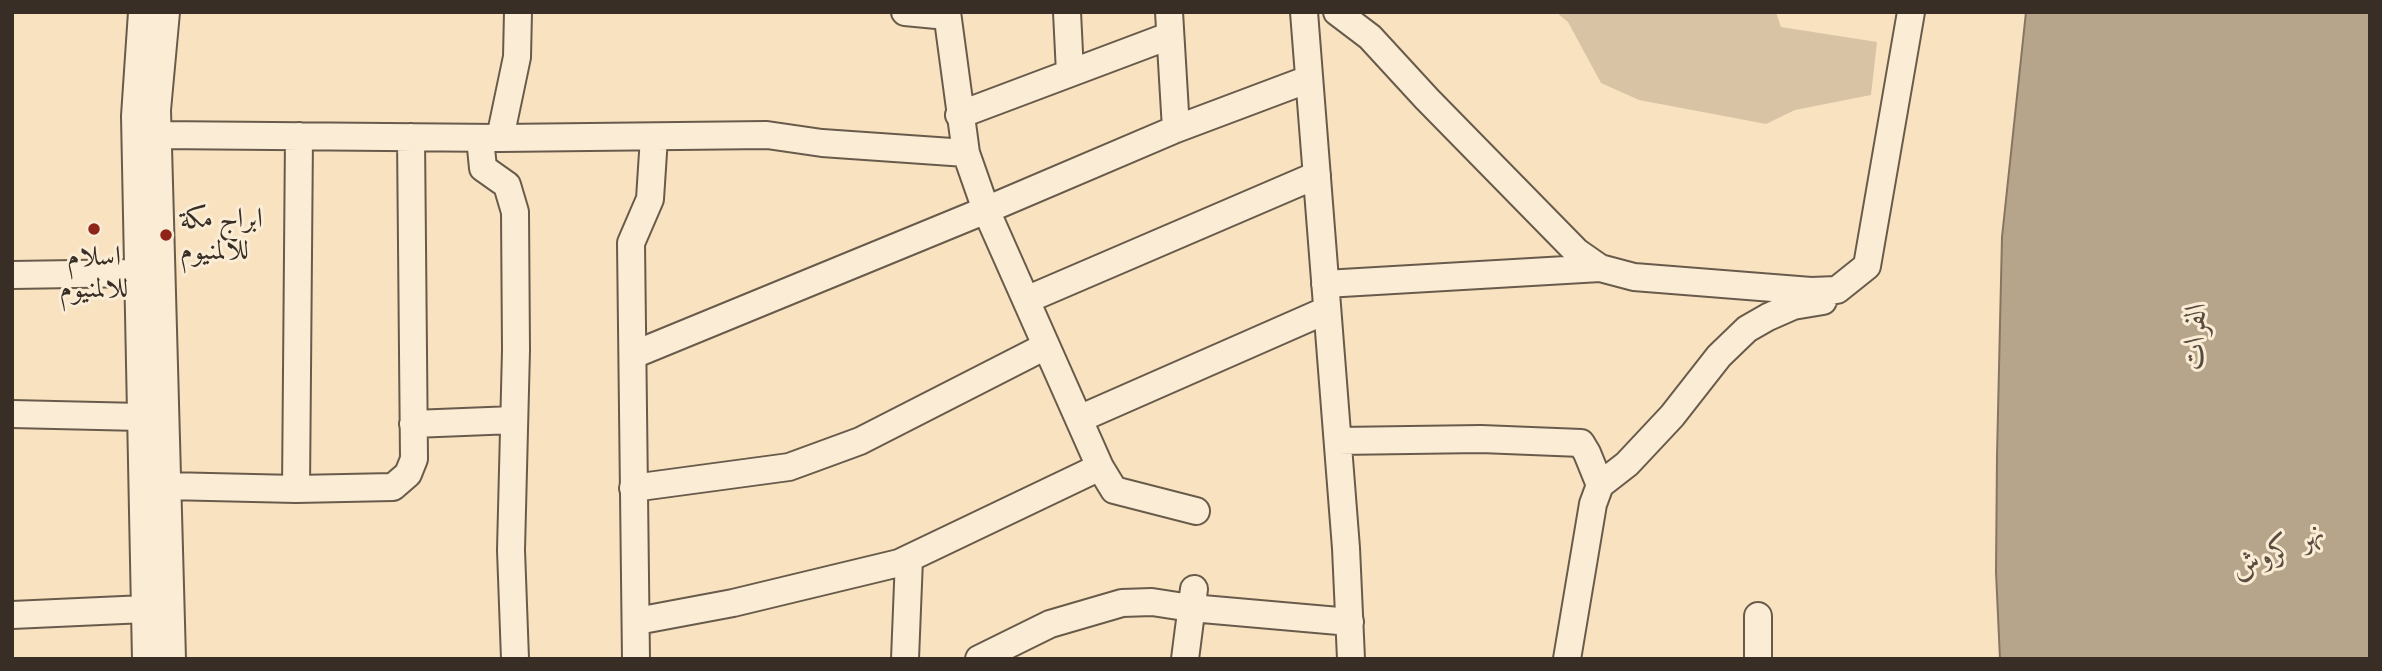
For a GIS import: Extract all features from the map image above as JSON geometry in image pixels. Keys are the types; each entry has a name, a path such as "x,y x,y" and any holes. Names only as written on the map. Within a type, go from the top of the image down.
{"street":[{"path":"142,12 135,116 149,225 167,486 172,659"},
{"path":"146,659 138,273 149,225 166,12"},
{"path":"515,659 511,550 516,212 507,185 483,168 517,57 518,12"},
{"path":"905,12 947,14 966,153 986,210 1100,467 1114,490 1196,511"},
{"path":"1067,12 1070,73"},
{"path":"1304,12 1338,441 1351,659"},
{"path":"1337,12 1370,37 1577,252 1600,268"},
{"path":"1567,659 1593,504 1600,485 1627,464 1645,445 1672,416 1719,356 1747,329 1793,306 1821,302 1867,266 1911,12"},
{"path":"959,115 1070,73 1169,24 1176,129"},
{"path":"633,355 1176,129 1309,79"},
{"path":"158,135 490,138 767,135 822,143 966,153"},
{"path":"296,489 299,136"},
{"path":"167,486 296,489 393,486 408,474 414,459 411,137"},
{"path":"636,659 631,243 650,199 653,137"},
{"path":"1026,300 1317,175"},
{"path":"1325,284 1600,268 1634,277 1811,291 1837,290"},
{"path":"12,275 138,273"},
{"path":"1079,419 1328,310"},
{"path":"633,488 789,467 860,441 1046,346"},
{"path":"12,414 141,417"},
{"path":"413,424 514,420"},
{"path":"1338,441 1481,439 1581,443 1600,485"},
{"path":"637,621 733,603 899,563 1100,467"},
{"path":"905,659 909,559"},
{"path":"979,659 1050,624 1122,603 1193,599 1350,622"},
{"path":"1185,659 1193,599"},
{"path":"12,615 145,609"},
{"path":"1758,616 1758,659"}],"shaded area":[{"path":"1556,12 1776,12 1781,27 1877,42 1871,95 1795,110 1766,124 1639,100 1601,83 1568,22"}],"water":[{"path":"2026,12 2370,12 2370,659 2000,659 1996,572 2002,237"}],"place":[{"name":"اسلام للالمنيوم","path":"94,229"},
{"name":"ابراج مكة للالمنيوم","path":"166,235"}],"water label":[{"name":"الفرات","path":"2196,336"},
{"name":"نهر كروش","path":"2278,551"}]}
